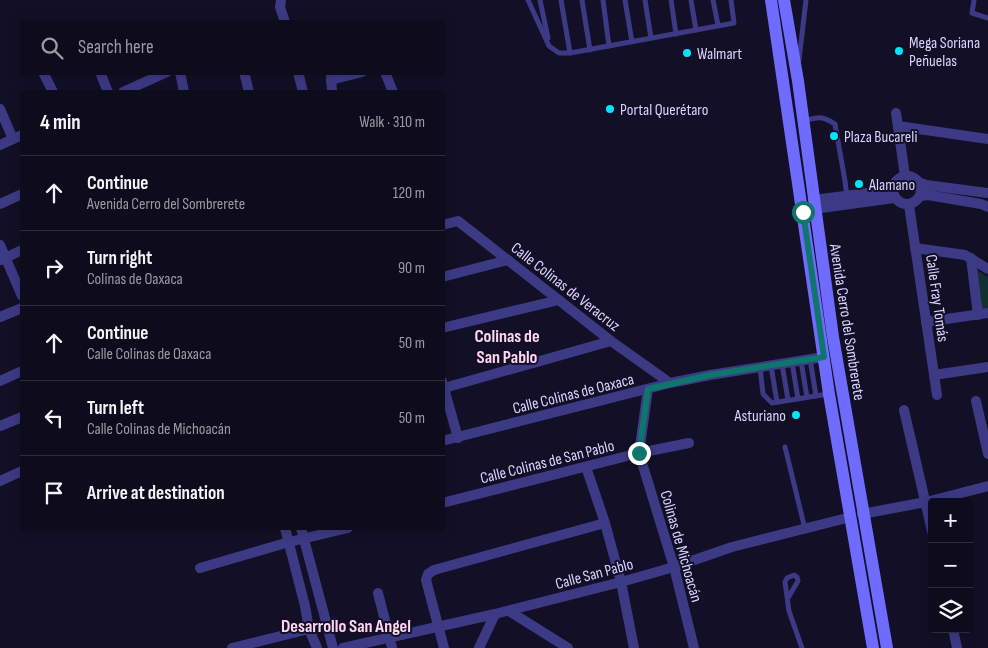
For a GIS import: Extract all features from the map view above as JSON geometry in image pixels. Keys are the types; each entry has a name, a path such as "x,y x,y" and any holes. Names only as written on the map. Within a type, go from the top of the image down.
{"main road":[{"name":"Avenida Cerro del Sombrerete","path":"771,0 829,394 887,648"},
{"name":"Avenida Cerro del Sombrerete","path":"784,0 797,75 832,328 873,648"}],"street":[{"path":"281,0 280,7 284,20"},
{"path":"44,75 52,90"},
{"path":"101,75 107,90"},
{"path":"127,90 160,75"},
{"path":"181,75 184,90"},
{"path":"245,75 248,90"},
{"path":"299,75 302,90"},
{"path":"386,75 392,90"},
{"path":"331,76 332,90"},
{"path":"0,109 18,137 0,144"},
{"path":"896,113 905,176"},
{"path":"898,126 988,139"},
{"path":"893,194 896,180 905,176 914,178 926,185 988,193"},
{"path":"893,194 902,204 909,205 914,203 920,196 918,182"},
{"path":"814,204 893,194"},
{"path":"0,204 20,195"},
{"path":"920,196 928,195 981,204 988,207"},
{"name":"Calle Fray Tomás","path":"909,205 937,395"},
{"name":"Calle Colinas de Veracruz","path":"445,224 458,221 611,341 670,383"},
{"path":"0,245 3,259 20,292"},
{"path":"915,248 965,255 988,269"},
{"path":"3,259 20,251"},
{"path":"926,322 983,314 972,258"},
{"path":"445,276 508,260"},
{"path":"445,327 559,300"},
{"path":"0,317 20,309"},
{"path":"445,383 611,341"},
{"name":"Calle Colinas de Oaxaca","path":"445,440 670,383 824,357"},
{"path":"934,375 988,367"},
{"path":"0,381 20,372"},
{"path":"639,453 648,389"},
{"path":"445,391 458,438"},
{"path":"976,401 988,454"},
{"path":"904,410 928,512"},
{"path":"0,426 20,417"},
{"name":"Calle Colinas de San Pablo","path":"445,503 639,453 689,443"},
{"name":"Colinas de Michoacán","path":"639,453 674,567 694,648"},
{"path":"586,467 605,523 621,582 634,648"},
{"path":"0,481 20,472"},
{"name":"Calle San Pablo","path":"343,648 390,643 438,627 621,582 674,567 732,547 805,528 926,502 988,486"},
{"path":"444,648 426,580 428,574 434,570 605,523"},
{"path":"286,530 309,629 317,648"},
{"path":"302,530 333,648"},
{"path":"200,568 289,542 340,530"},
{"path":"378,593 390,643"},
{"path":"509,611 568,648"},
{"path":"479,648 495,614"},
{"path":"232,648 309,629"},
{"path":"954,633 957,648"}],"lane":[{"path":"528,0 549,46 559,53 590,50 734,23 731,0"},
{"path":"540,0 549,46"},
{"path":"561,0 570,53"},
{"path":"582,0 590,50"},
{"path":"603,0 609,46"},
{"path":"625,0 632,42"},
{"path":"645,0 651,38"},
{"path":"671,0 676,34"},
{"path":"691,0 696,30"},
{"path":"713,0 718,25"},
{"path":"797,75 806,0"},
{"path":"974,0 972,13 988,18"},
{"path":"802,121 825,117 835,124 847,200"},
{"path":"796,361 816,396"},
{"path":"796,361 807,397"},
{"path":"796,361 798,398"},
{"path":"788,400 796,361"},
{"path":"771,366 777,402"},
{"path":"760,367 763,394 772,403 829,394"},
{"path":"785,447 805,528"},
{"path":"788,598 789,611 802,648"}],"green space":[{"path":"977,270 988,277 988,308 982,309"}],"place":[{"name":"Mega Soriana Peñuelas","path":"899,51"},
{"name":"Walmart","path":"687,53"},
{"name":"Portal Querétaro","path":"610,109"},
{"name":"Plaza Bucareli","path":"834,136"},
{"name":"Alamano","path":"859,184"},
{"name":"Asturiano","path":"796,415"}],"district":[{"name":"Colinas de San Pablo","path":"507,346"},
{"name":"Desarrollo San Angel","path":"346,626"}],"route":[{"path":"639,453 648,389 710,375 824,357 803,212"}]}
